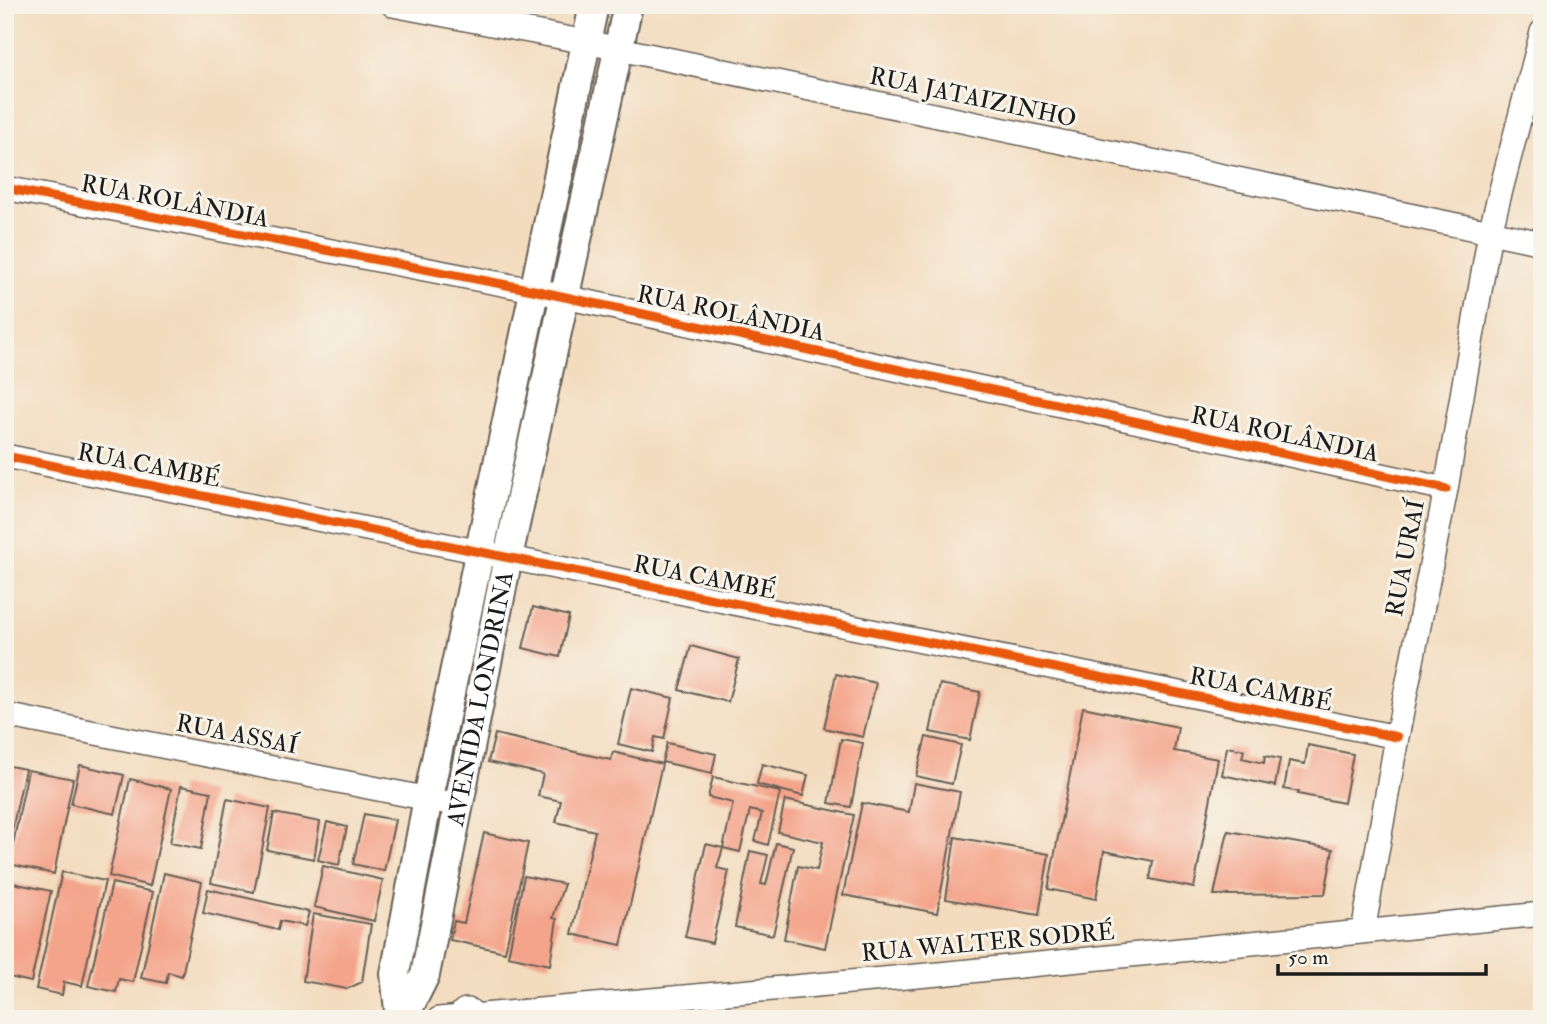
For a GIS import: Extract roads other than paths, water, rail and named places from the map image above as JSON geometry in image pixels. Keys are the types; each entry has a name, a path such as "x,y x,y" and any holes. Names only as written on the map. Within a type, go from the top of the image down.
{"street":[{"name":"RUA JATAIZINHO","path":"393,5 620,49 1542,243"},
{"name":"AVENIDA LONDRINA","path":"402,1019 395,974 428,798 594,5"},
{"name":"AVENIDA LONDRINA","path":"402,1019 425,975 508,557 628,5"},
{"name":"RUA URAÍ","path":"1363,932 1397,737 1446,489 1490,232 1542,32"},
{"name":"RUA ROLÂNDIA","path":"5,188 533,290 1446,489"},
{"name":"RUA CAMBÉ","path":"5,456 1397,737"},
{"name":"RUA ASSAÍ","path":"5,715 459,805"},
{"name":"RUA WALTER SODRÉ","path":"459,1018 1542,914"}]}
